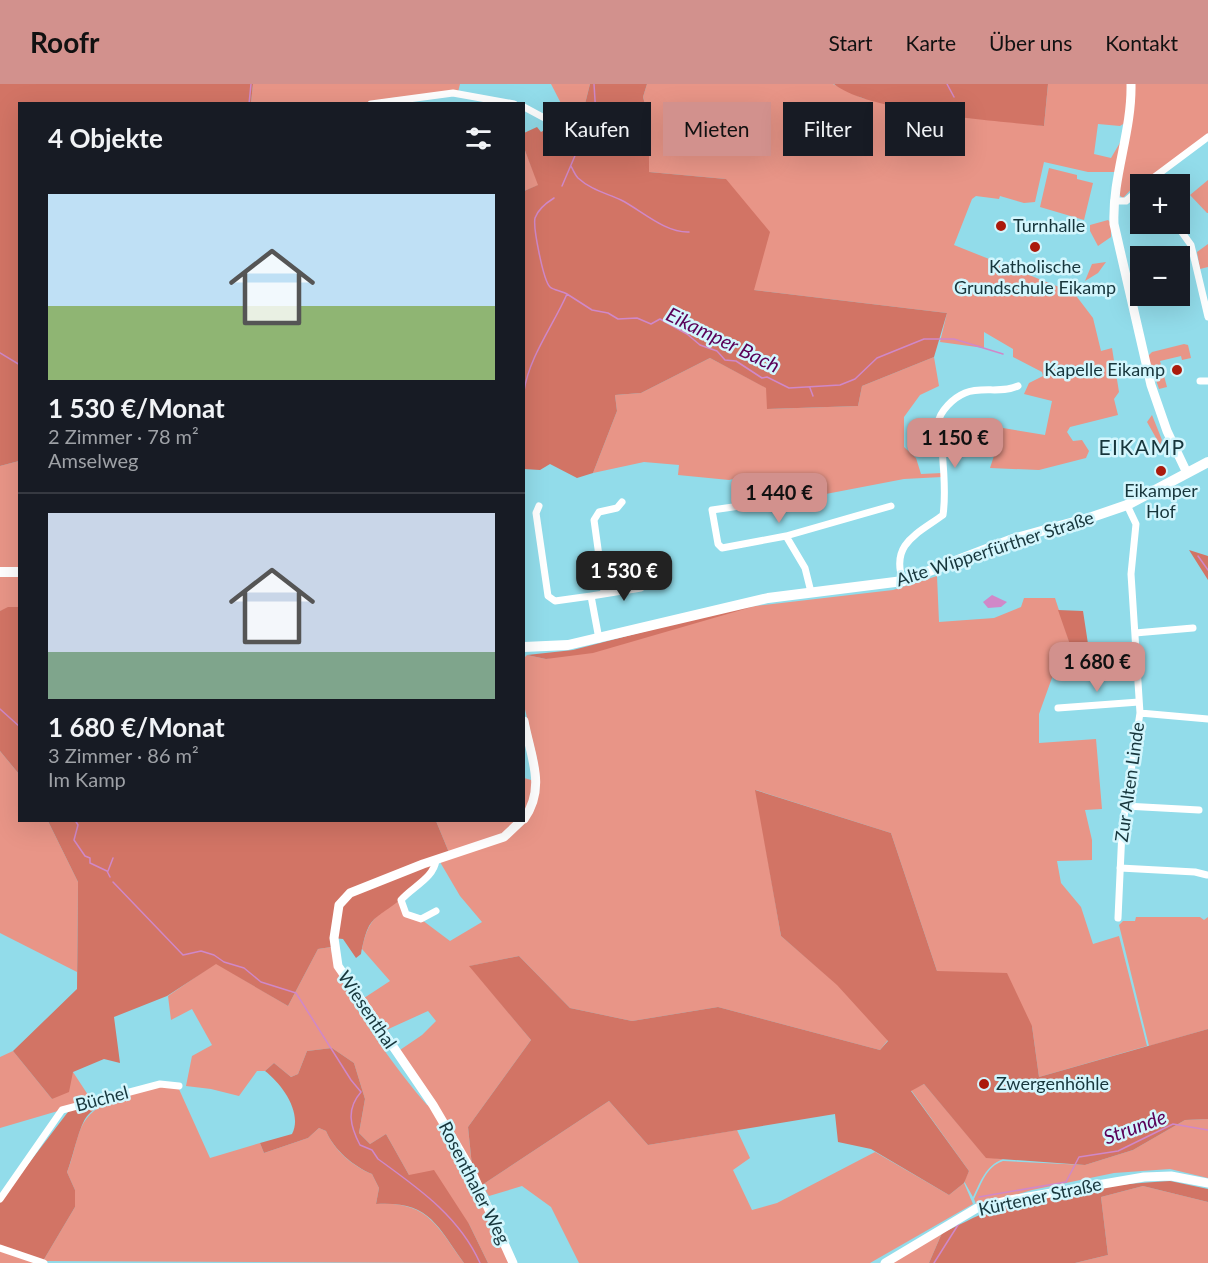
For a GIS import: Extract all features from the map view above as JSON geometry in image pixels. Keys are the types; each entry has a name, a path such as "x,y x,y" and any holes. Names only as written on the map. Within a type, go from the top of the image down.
{"main road":[{"name":"Alte Wipperfürther Straße","path":"525,647 549,648 599,639 717,609 812,592 903,580 1013,539 1127,505 1208,462"},
{"path":"0,572 18,572"}],"street":[{"path":"1131,84 1128,132 1114,201 1117,238 1151,385 1167,431 1187,473"},
{"path":"384,102 460,93 504,102"},
{"path":"525,108 543,117"},
{"path":"1159,174 1208,137"},
{"path":"1114,201 1126,201 1130,198"},
{"path":"1183,234 1191,245 1208,317"},
{"path":"903,580 898,558 901,549 943,515 942,448 937,432 941,415 952,401 964,394 975,390 1008,391 1018,386"},
{"path":"604,592 594,520 599,512 617,508 622,502"},
{"path":"747,505 712,510 718,544 722,548 786,536 891,506"},
{"name":"Zur Alten Linde","path":"1118,918 1125,806 1140,713 1131,574 1136,524 1127,505"},
{"path":"538,506 536,513 548,596 555,601 641,588"},
{"path":"786,536 805,567 812,592"},
{"path":"600,566 648,556"},
{"path":"591,596 599,639"},
{"path":"1135,633 1193,628"},
{"path":"1058,708 1138,702"},
{"path":"1140,713 1208,719"},
{"name":"Wiesenthal","path":"525,725 536,774 536,793 525,816"},
{"path":"1125,806 1199,810"},
{"name":"Wiesenthal","path":"433,1104 338,966 334,938 339,905 350,893 504,837 521,822"},
{"path":"436,861 435,868 427,878 401,900 406,914 421,919 436,911"},
{"path":"1120,868 1195,872 1207,875"},
{"name":"Büchel","path":"0,1199 62,1110 160,1084 179,1086"},
{"name":"Rosenthaler Weg","path":"433,1104 476,1178 513,1263"},
{"name":"Kürtener Straße","path":"885,1263 977,1208 1144,1177 1171,1176 1208,1183"},
{"path":"0,1248 44,1263"}],"shaded area":[{"path":"0,84 253,84 251,102 18,102 18,461 0,466"},
{"path":"253,84 460,84 458,92 373,102 251,102"},
{"path":"551,84 590,84 586,102 560,102"},
{"path":"590,84 647,84 643,97 644,102 586,102"},
{"path":"647,84 833,84 862,98 888,102 885,102 885,156 965,156 965,114 1044,126 1048,84 1129,84 1128,121 1120,126 1098,124 1094,154 1111,158 1121,141 1115,172 1088,172 1044,162 1035,202 1024,203 1000,196 999,199 976,196 972,199 954,245 1074,293 1093,318 1101,351 1112,348 1119,392 1114,399 1118,415 1070,427 1067,432 1073,441 1082,440 1089,451 1086,458 1039,470 990,468 1003,428 1045,435 1052,401 1024,394 1029,383 1043,376 1042,372 1013,357 1013,349 984,332 984,348 940,342 947,313 754,290 726,179 649,172 651,102 644,102 643,97"},
{"path":"834,84 1048,84 1044,126 965,118 965,102 885,102 885,104 851,94"},
{"path":"1134,84 1208,84 1208,135 1156,174 1130,174 1130,190 1123,198 1119,195"},
{"path":"537,127 541,132 543,131 543,156 649,156 649,172 726,179 770,232 754,290 947,313 934,357 862,386 858,406 767,409 766,388 710,358 641,393 615,395 617,411 593,473 577,478 550,464 540,470 525,469 525,191 538,185 525,151 525,133"},
{"path":"525,150 539,185 525,191"},
{"path":"1049,168 1077,175 1077,179 1093,183 1084,220 1040,207"},
{"path":"1208,180 1208,213 1207,213 1190,195"},
{"path":"1108,220 1111,223 1111,237 1098,246 1090,231 1090,225"},
{"path":"1208,244 1208,267 1200,269 1197,252"},
{"path":"1106,262 1098,273 1085,281 1092,264"},
{"path":"1188,345 1191,358 1182,360 1181,356 1160,361 1167,387 1159,389 1148,356 1152,352"},
{"path":"934,357 939,386 920,395 904,417 904,447 916,458 921,474 942,473 942,477 904,479 753,508 756,474 729,480 678,475 679,465 644,462 593,473 617,411 615,395 641,393 710,358 767,388 767,409 858,406 862,386"},
{"path":"1152,415 1162,440 1160,445 1147,422"},
{"path":"18,461 18,568 0,567 0,466"},
{"path":"1189,550 1208,556 1208,580"},
{"path":"0,575 18,576 18,607 0,611"},
{"path":"937,576 939,622 994,618 1021,607 1024,598 1055,598 1075,659 1077,674 1053,675 1039,714 1039,743 1096,739 1102,809 1085,810 1092,840 1092,860 1057,861 1061,883 1081,907 1093,944 1119,936 1147,1046 1039,1077 1032,1026 937,971 891,833 756,790 781,936 838,985 888,1040 880,1050 718,1007 632,1021 570,1008 519,956 470,966 531,1040 468,1127 472,1166 397,1052 422,1035 436,1021 428,1011 384,1031 361,1000 390,981 362,949 367,931 374,919 400,900 406,915 422,920 450,941 482,922 460,896 440,862 505,839 518,822 525,822 525,812 539,793 540,779 537,759 525,709 525,657 527,655 546,659 755,606 893,590"},
{"path":"992,595 1007,602 1001,607 988,608 983,602"},
{"path":"755,606 593,653 546,659 527,655 573,650 724,611"},
{"path":"8,607 18,607 18,773 0,751 0,611"},
{"path":"1058,610 1083,611 1090,657 1075,659"},
{"path":"0,751 18,773 18,822 48,822 78,882 77,972 0,933"},
{"path":"525,778 535,781 525,812"},
{"path":"755,790 891,833 937,971 1007,973 1032,1026 1039,1077 1208,1029 1208,1119 1185,1120 1133,1150 1085,1165 986,1158 924,1084 911,1091 969,1171 964,1183 949,1195 871,1149 838,1142 835,1114 648,1145 609,1101 482,1185 472,1166 468,1127 531,1040 469,966 519,956 570,1008 632,1021 718,1007 880,1050 888,1041 837,985 781,936"},
{"path":"48,822 436,822 450,855 436,860 435,867 418,884 377,916 369,926 361,954 356,958 343,939 333,938 331,947 318,949 288,1006 216,964 167,996 114,1017 120,1063 104,1059 73,1072 69,1092 52,1099 13,1051 77,989 78,882"},
{"path":"436,822 518,822 503,835 450,855"},
{"path":"1136,917 1200,917 1204,920 1208,917 1208,1029 1149,1046 1119,925 1123,921 1135,921"},
{"path":"331,947 335,964 356,1007 401,1073 427,1105 432,1106 469,1168 512,1263 488,1263 469,1224 409,1175 386,1134 370,1144 359,1133 365,1099 354,1063 332,1048 307,1051 298,1074 291,1077 274,1063 265,1071 257,1071 239,1096 186,1086 192,1056 212,1045 192,1009 171,1020 168,996 216,963 288,1006 318,949"},
{"path":"332,1048 354,1063 365,1099 359,1133 370,1144 386,1134 409,1175 434,1170 469,1224 488,1263 464,1263 438,1226 420,1211 408,1206 376,1204 379,1188 372,1174 345,1157 334,1145 326,1131 319,1128 308,1138 264,1153 260,1143 292,1134 295,1126 293,1108 289,1100 278,1083 265,1071 274,1063 291,1077 298,1074 307,1051"},
{"path":"13,1051 52,1099 73,1072 92,1101 0,1128 0,1057"},
{"path":"924,1084 986,1157 1003,1159 988,1170 973,1197 964,1181 969,1171 911,1090"},
{"path":"160,1085 178,1087 210,1158 260,1143 264,1153 308,1138 319,1128 326,1131 344,1157 372,1174 379,1188 376,1204 394,1204 419,1211 438,1227 464,1263 43,1261 75,1207 75,1190 67,1172 79,1133 87,1118 104,1104 115,1099"},
{"path":"121,1096 103,1104 85,1119 67,1172 75,1190 75,1207 43,1261 0,1247 0,1201 71,1108"},
{"path":"609,1101 648,1145 737,1130 750,1158 733,1170 752,1210 777,1203 875,1152 949,1195 964,1183 973,1204 870,1263 579,1263 551,1207 522,1186 489,1196 482,1185"},
{"path":"1208,1119 1208,1178 1170,1169 1114,1173 1032,1190 977,1206 974,1199 988,1171 1003,1161 1085,1165 1133,1150 1185,1120"},
{"path":"1170,1181 1208,1189 1208,1202 1143,1186 1101,1197 1108,1255 1075,1263 929,1263 942,1233 992,1210 1058,1193"},
{"path":"1143,1186 1208,1202 1208,1263 1075,1263 1108,1255 1101,1197"},
{"path":"942,1233 929,1263 891,1263"},
{"path":"0,1249 41,1263 0,1263"}],"waterway":[{"path":"249,102 251,84"},
{"path":"594,84 595,102"},
{"path":"947,84 954,97"},
{"path":"562,186 575,156"},
{"path":"571,166 577,177 588,186 621,200 662,225 689,232"},
{"path":"525,387 536,353 567,294 551,288 547,282 536,232 536,215 554,198"},
{"name":"Eikamper Bach","path":"567,294 592,310 608,313 618,319 637,318 651,324 660,319 687,334 700,345 717,351 725,360 736,361 762,378 767,377 789,388 840,385 855,379 877,358 924,339 954,339 1003,354"},
{"path":"0,353 18,364"},
{"path":"810,388 813,396"},
{"path":"1198,556 1208,570"},
{"path":"0,709 18,725"},
{"path":"76,822 78,825 74,840 85,856 90,858 90,863 107,871 110,877"},
{"path":"108,871 113,858"},
{"path":"113,882 183,955 201,951 214,955 224,962 244,968 261,982 296,993 361,1092 351,1111 352,1124 360,1145 372,1150 378,1159 436,1204 461,1231 480,1263"},
{"name":"Strunde","path":"979,1197 1066,1182 1079,1157 1118,1151 1173,1124 1208,1130"},
{"name":"Strunde","path":"934,1263 958,1225"}],"place":[{"name":"Turnhalle","path":"1001,226"},
{"name":"Katholische Grundschule Eikamp","path":"1035,247"},
{"name":"Kapelle Eikamp","path":"1177,370"},
{"name":"Eikamper Hof","path":"1161,471"},
{"name":"Zwergenhöhle","path":"984,1084"}],"district":[{"name":"EIKAMP","path":"1142,448"}]}
